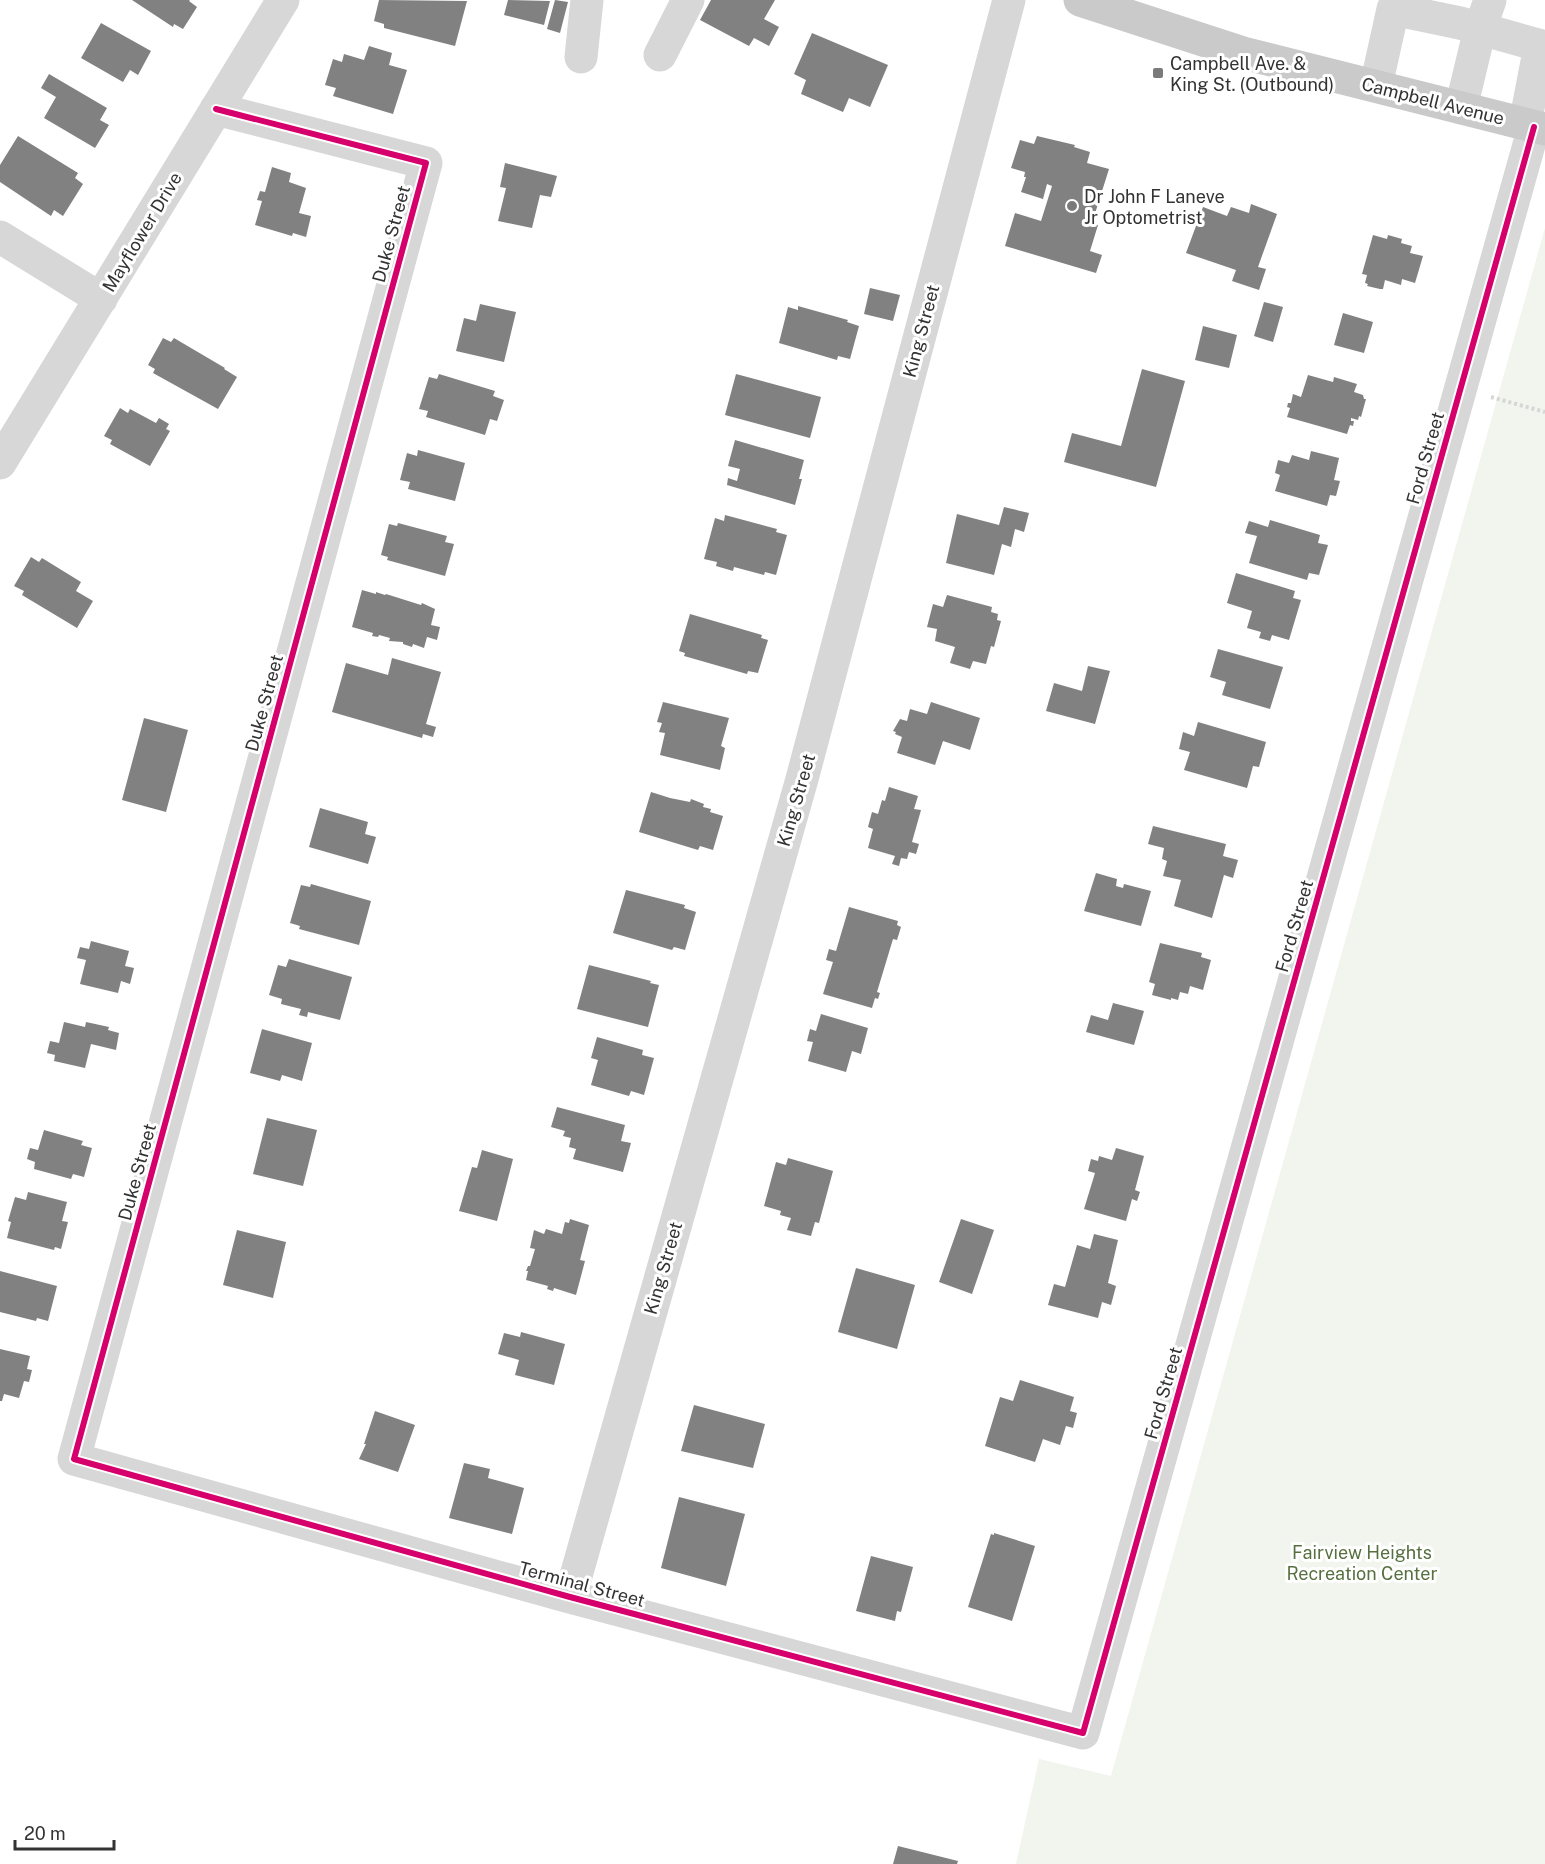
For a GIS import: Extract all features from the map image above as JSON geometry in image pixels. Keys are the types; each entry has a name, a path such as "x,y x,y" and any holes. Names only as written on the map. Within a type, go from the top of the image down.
{"main road":[{"name":"Campbell Avenue","path":"1080,0 1243,53 1535,127"}],"street":[{"name":"Mayflower Drive","path":"0,463 283,0"},
{"path":"581,57 587,0"},
{"path":"660,55 688,0"},
{"name":"King Street","path":"570,1596 799,791 1008,0"},
{"path":"1376,86 1394,9 1474,13 1543,46"},
{"path":"1461,108 1474,13"},
{"name":"Ford Street","path":"1083,1733 1535,127 1543,46"},
{"name":"Duke Street","path":"74,1459 426,163 216,109"},
{"path":"0,237 101,299"},
{"name":"Terminal Street","path":"74,1459 570,1596 1083,1733"}],"path":[{"path":"1487,396 1545,412"}],"green space":[{"name":"Fairview Heights Recreation Center","path":"1545,228 1545,1864 1016,1864 1039,1759 1111,1776"}],"building":[{"path":"132,0 190,0 197,7 183,29 174,24 173,27"},
{"path":"379,0 467,1 455,46 384,28 384,24 374,21"},
{"path":"508,0 550,1 544,25 504,15"},
{"path":"555,0 568,2 560,33 547,29"},
{"path":"711,0 775,0 764,19 779,27 769,46 754,38 749,46 700,20"},
{"path":"101,23 151,51 138,75 130,70 123,82 81,58"},
{"path":"812,33 888,65 870,107 849,98 843,112 801,94 806,80 794,74"},
{"path":"369,46 392,53 389,65 407,70 393,114 333,96 336,88 325,85 333,59 342,62 344,54 364,60"},
{"path":"49,74 107,108 100,120 109,125 95,148 44,118 56,97 41,88"},
{"path":"18,136 78,173 75,178 83,184 63,216 54,210 51,216 0,182 0,165"},
{"name":"Dr John F Laneve Jr Optometrist","path":"1037,136 1075,145 1074,147 1090,152 1087,163 1109,169 1092,223 1098,225 1090,251 1102,255 1096,273 1005,246 1015,213 1041,221 1052,186 1047,184 1043,199 1021,192 1026,177 1024,177 1025,172 1011,168 1020,140 1034,144"},
{"path":"505,163 557,176 551,197 540,195 532,228 498,221 506,188 500,187"},
{"path":"272,167 291,173 289,182 306,188 299,213 311,216 306,237 293,233 292,236 255,225 262,201 257,200 260,191 265,192"},
{"path":"1251,204 1277,214 1258,267 1266,269 1259,290 1232,281 1236,270 1186,253 1203,207 1227,216 1231,207 1249,213"},
{"path":"1373,235 1387,239 1388,235 1402,239 1401,243 1412,246 1410,253 1423,256 1415,283 1402,279 1401,285 1385,280 1383,289 1367,286 1368,284 1365,283 1367,275 1362,274"},
{"path":"870,288 900,295 893,321 864,314"},
{"path":"1264,302 1283,307 1273,342 1254,336"},
{"path":"480,304 516,312 504,362 456,351 464,318 476,321"},
{"path":"798,306 848,320 847,322 859,326 850,359 838,356 837,360 779,343 788,307 798,310"},
{"path":"1343,313 1373,322 1364,353 1334,345"},
{"path":"1203,326 1237,335 1229,368 1195,360"},
{"path":"163,338 171,342 174,338 237,377 218,409 153,373 155,369 148,365"},
{"path":"1142,369 1185,381 1156,487 1064,462 1072,433 1121,446"},
{"path":"439,374 495,391 493,396 504,400 497,421 490,419 485,435 426,417 428,411 419,409 429,377 437,379"},
{"path":"736,374 821,397 810,438 725,415"},
{"path":"1308,375 1333,382 1334,377 1357,384 1354,392 1363,395 1366,399 1361,417 1359,416 1358,420 1351,418 1351,421 1354,421 1353,426 1350,425 1347,434 1287,417 1290,408 1287,407 1288,403 1291,403 1293,394 1301,397"},
{"path":"120,408 128,413 130,409 156,423 159,418 169,424 166,429 170,431 150,466 110,444 112,440 104,436"},
{"path":"735,440 804,460 795,505 727,485 728,478 737,481 740,469 728,466"},
{"path":"418,450 465,463 455,501 408,489 410,482 400,480 407,453 417,456"},
{"path":"1311,451 1339,458 1334,480 1340,481 1336,496 1330,495 1327,506 1275,491 1280,475 1275,473 1278,460 1289,463 1292,455 1309,460"},
{"path":"1004,507 1029,513 1024,532 1015,529 1011,547 1002,544 994,575 946,563 957,514 999,525"},
{"path":"725,515 777,529 776,532 787,535 776,575 765,572 764,575 734,567 733,571 716,566 717,562 704,559 715,518 724,521"},
{"path":"1270,520 1320,535 1318,543 1328,545 1319,575 1309,573 1307,580 1249,563 1257,536 1245,533 1249,521 1268,527"},
{"path":"398,523 447,536 445,542 454,544 445,576 387,560 388,557 381,555 389,524 397,526"},
{"path":"31,557 39,562 42,558 81,582 76,591 93,601 77,628 22,595 24,591 14,586"},
{"path":"1236,573 1295,591 1293,598 1301,600 1289,640 1272,635 1270,641 1259,638 1261,632 1247,628 1252,611 1227,603"},
{"path":"362,590 386,594 421,605 422,603 435,609 431,625 440,627 437,640 427,637 424,648 413,644 412,647 403,642 389,641 390,638 372,636 373,633 352,627"},
{"path":"947,595 992,607 991,612 998,614 997,620 1001,621 994,647 991,646 986,664 973,661 970,669 950,663 955,647 935,641 937,629 927,627 933,604 943,607"},
{"path":"690,614 762,635 761,638 768,640 758,673 748,671 747,674 684,656 685,653 679,651"},
{"path":"1218,649 1283,667 1270,709 1222,695 1226,682 1210,677"},
{"path":"392,658 441,672 426,724 436,727 433,737 423,734 422,738 332,712 346,663 388,675"},
{"path":"1088,666 1110,671 1095,724 1046,711 1054,683 1082,691"},
{"path":"663,702 729,718 721,746 725,748 720,770 660,755 665,733 659,732 662,723 657,722"},
{"path":"931,702 980,718 970,750 943,741 935,765 897,753 902,737 893,731 900,719 907,721 910,709 927,714"},
{"path":"144,718 188,730 166,812 122,800"},
{"path":"1198,722 1266,742 1259,767 1253,766 1247,788 1184,770 1190,752 1179,749 1183,732 1194,736"},
{"path":"889,787 918,796 914,809 921,810 912,842 919,844 916,854 909,852 907,859 901,858 899,866 892,864 895,856 868,848 873,829 868,827 872,812 878,814"},
{"path":"651,792 690,802 691,799 704,804 703,807 711,809 710,812 723,816 713,850 700,846 698,850 639,832"},
{"path":"320,808 368,822 365,834 376,837 368,864 309,847"},
{"path":"1153,826 1226,844 1223,856 1238,860 1233,878 1224,875 1212,918 1174,906 1181,880 1163,876 1167,861 1162,859 1164,848 1148,844"},
{"path":"1096,873 1117,879 1116,886 1123,888 1124,884 1151,891 1141,926 1084,911"},
{"path":"311,884 371,901 359,945 299,929 300,926 290,923 301,885 310,887"},
{"path":"626,890 685,905 684,908 696,912 685,950 674,947 672,950 613,933"},
{"path":"849,907 898,921 897,925 901,927 897,940 893,939 877,992 880,993 878,999 875,998 872,1008 823,994 833,962 826,960 829,949 836,951"},
{"path":"91,941 129,951 125,966 134,968 130,984 121,981 118,993 80,984 86,960 77,958 80,947 89,949"},
{"path":"1160,943 1202,953 1201,957 1211,960 1203,990 1190,986 1188,994 1180,992 1178,1000 1152,995 1155,984 1149,982"},
{"path":"289,959 352,977 340,1020 308,1012 307,1017 299,1015 301,1009 281,1004 282,999 269,995 278,965 286,967"},
{"path":"589,965 659,985 648,1027 577,1009"},
{"path":"1113,1003 1144,1011 1134,1045 1086,1032 1091,1015 1108,1020"},
{"path":"821,1014 868,1028 861,1054 852,1051 846,1072 808,1061 813,1042 807,1041 810,1029 816,1031"},
{"path":"64,1022 85,1027 86,1022 109,1027 108,1030 119,1033 116,1050 91,1044 85,1068 54,1061 55,1055 47,1053 50,1041 59,1043"},
{"path":"262,1029 312,1043 302,1081 282,1075 280,1081 250,1073"},
{"path":"597,1037 643,1050 642,1055 654,1058 644,1095 631,1091 629,1096 591,1085 598,1060 591,1058"},
{"path":"557,1107 625,1125 621,1141 631,1143 623,1172 573,1159 576,1149 569,1147 571,1138 563,1136 565,1131 551,1127"},
{"path":"267,1118 317,1130 303,1186 253,1174"},
{"path":"44,1130 83,1141 81,1145 92,1148 84,1177 73,1174 71,1179 34,1169 35,1162 27,1159 30,1148 38,1150"},
{"path":"1116,1148 1144,1156 1135,1190 1140,1192 1137,1201 1132,1199 1126,1221 1084,1209 1095,1173 1088,1171 1091,1159 1098,1161 1099,1156 1112,1160"},
{"path":"482,1150 513,1159 497,1221 459,1211 472,1167 477,1168"},
{"path":"788,1158 833,1171 819,1223 815,1222 811,1236 787,1230 791,1218 780,1215 781,1211 764,1206 776,1162 786,1165"},
{"path":"28,1192 67,1202 62,1221 68,1222 61,1249 55,1247 54,1250 7,1238 11,1222 8,1221 15,1197 26,1200"},
{"path":"570,1219 589,1225 580,1260 585,1261 576,1295 554,1288 553,1291 547,1289 548,1286 526,1280 528,1271 526,1271 530,1266 535,1249 530,1248 534,1230 544,1234 546,1229 562,1234 565,1222 569,1223"},
{"path":"961,1219 994,1230 972,1294 939,1282"},
{"path":"237,1230 286,1242 273,1298 223,1285"},
{"path":"1094,1234 1118,1240 1108,1283 1116,1286 1111,1305 1102,1302 1098,1318 1048,1305 1054,1284 1065,1287 1077,1245 1090,1249"},
{"path":"856,1268 915,1285 897,1349 838,1332"},
{"path":"0,1271 57,1286 48,1321 37,1318 36,1321 0,1312"},
{"path":"521,1332 565,1344 554,1385 515,1375 519,1360 498,1354 504,1333 520,1337"},
{"path":"0,1349 30,1356 27,1369 32,1370 29,1382 24,1381 19,1398 4,1394 0,1401"},
{"path":"1020,1380 1074,1397 1070,1411 1077,1413 1073,1428 1066,1426 1060,1445 1043,1439 1035,1462 985,1446 1000,1397 1013,1401"},
{"path":"694,1405 765,1424 753,1468 681,1451"},
{"path":"375,1411 415,1425 398,1472 359,1459 366,1444 364,1444"},
{"path":"464,1463 490,1469 488,1478 524,1488 512,1534 449,1518"},
{"path":"679,1497 745,1514 726,1586 661,1568"},
{"path":"994,1533 1035,1546 1012,1621 968,1607 991,1534 994,1535"},
{"path":"871,1556 913,1567 901,1612 897,1611 895,1621 856,1611"},
{"path":"898,1846 958,1861 957,1864 893,1864"}],"cycle path":[{"path":"216,109 426,163 74,1459 570,1597 1083,1733 1534,127"}],"place":[{"name":"Campbell Ave. & King St. (Outbound)","path":"1158,73"},
{"name":"Dr John F Laneve Jr Optometrist","path":"1072,206"}]}
